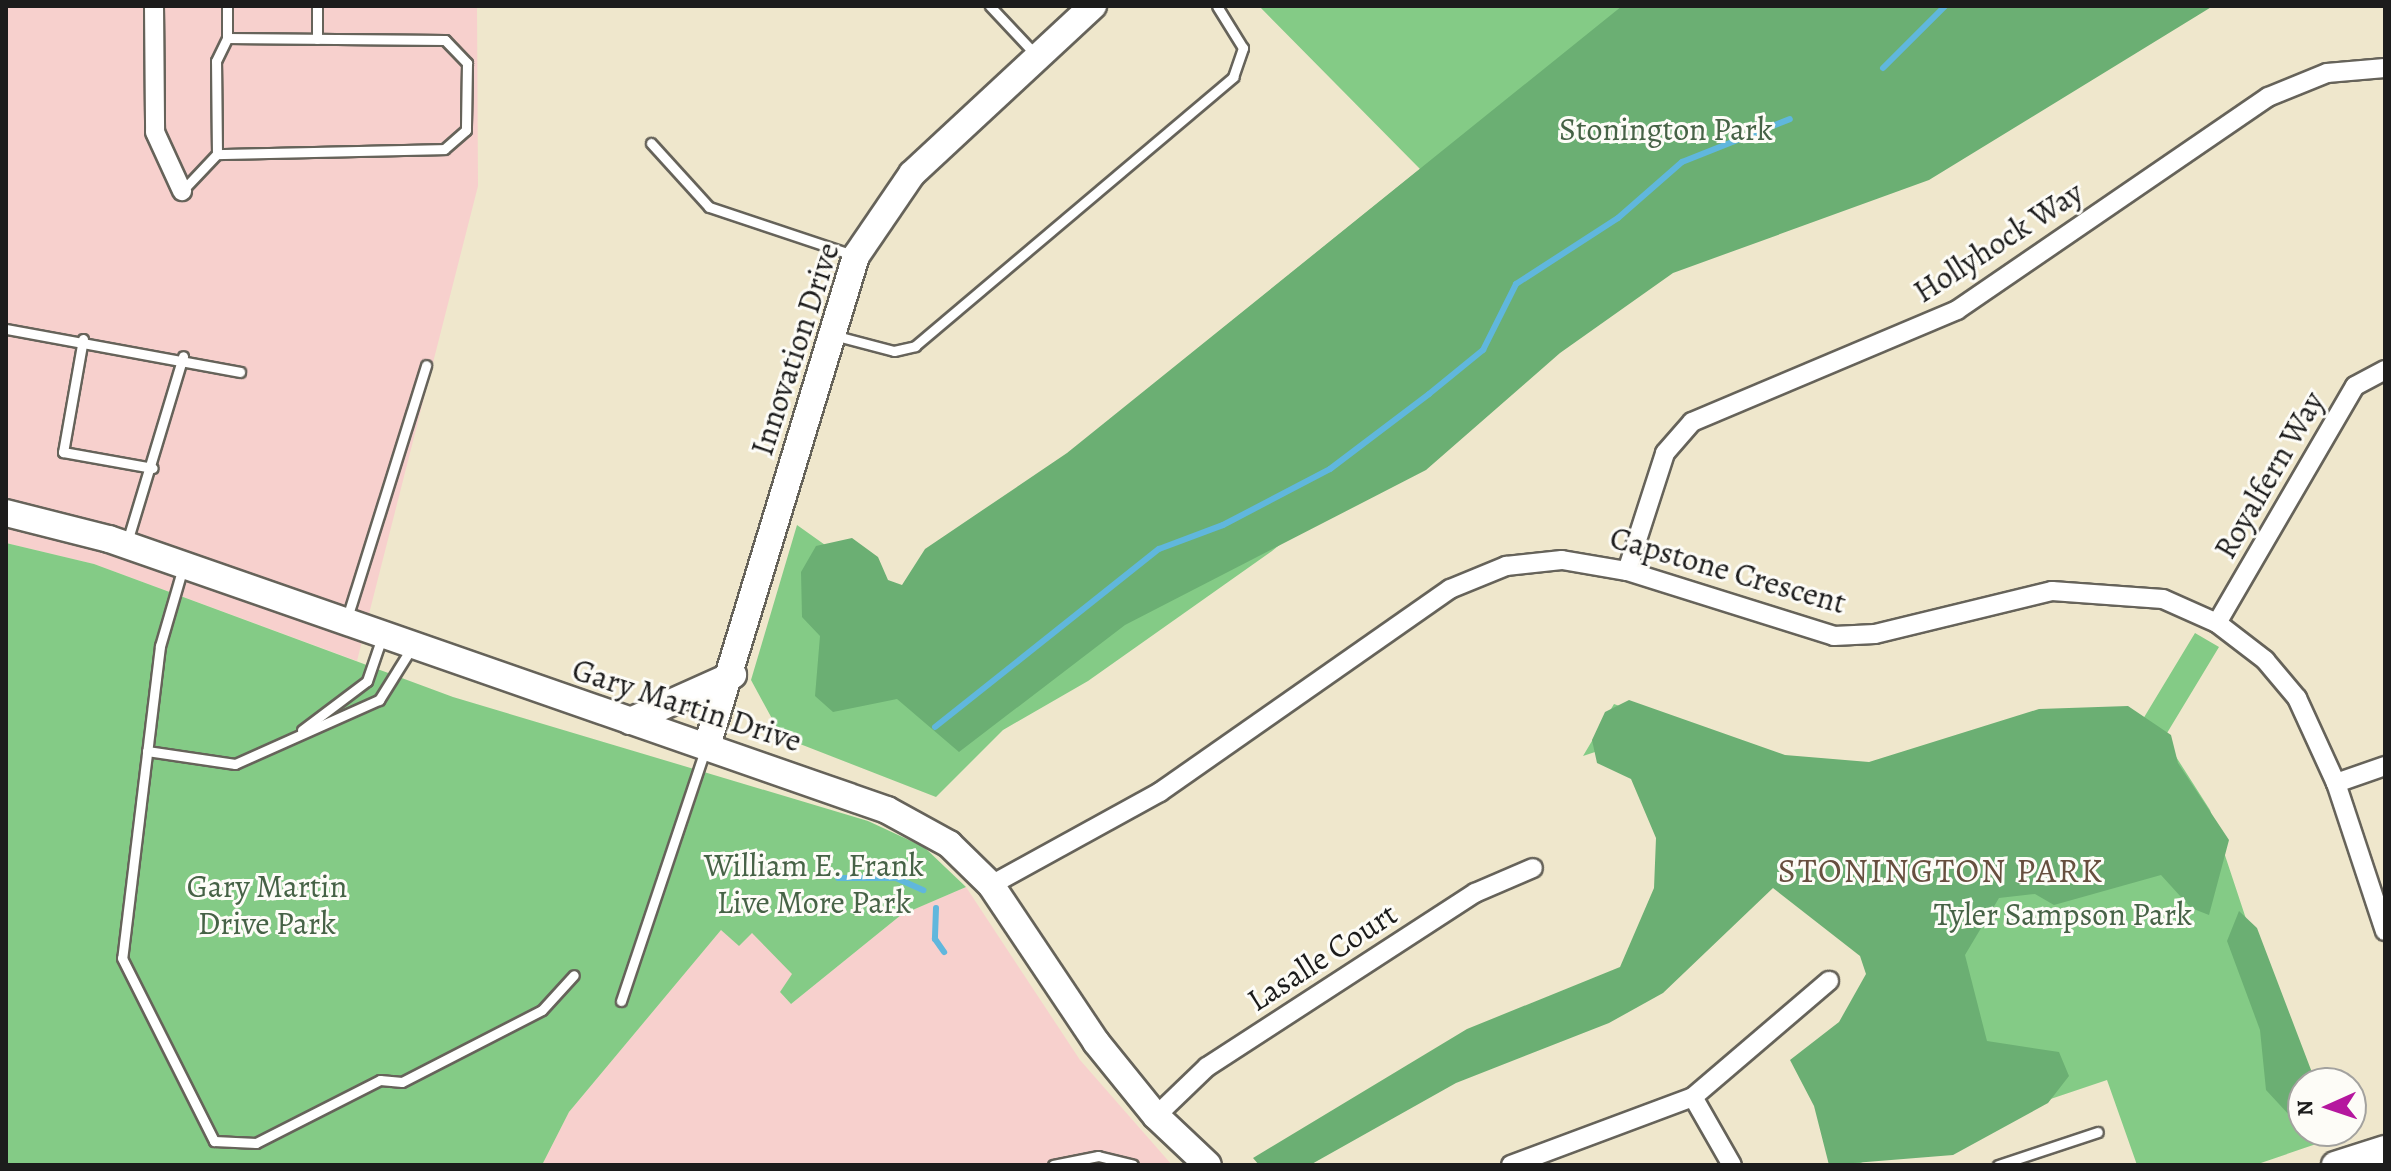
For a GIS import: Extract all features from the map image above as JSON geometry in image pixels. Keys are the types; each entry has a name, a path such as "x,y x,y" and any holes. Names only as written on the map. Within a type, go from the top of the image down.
{"street":[{"path":"154,6 155,132 182,191"},
{"name":"Innovation Drive","path":"707,746 733,675 830,334 856,256 912,174 1093,6"},
{"name":"Hollyhock Way","path":"1627,571 1665,453 1692,422 1957,310 2268,97 2327,73 2385,68"},
{"name":"Royalfern Way","path":"2217,623 2355,386 2385,370"},
{"name":"Gary Martin Drive","path":"6,513 126,545 382,637 887,810 949,844 991,885 1096,1042 1156,1116 1208,1165"},
{"name":"Capstone Crescent","path":"991,885 1160,792 1450,589 1533,562 1627,571 1834,636 1875,634 2052,591 2163,599 2217,623 2265,660 2297,698 2336,783 2385,931"},
{"path":"630,721 733,675"},
{"path":"2336,783 2385,766"},
{"name":"Lasalle Court","path":"1156,1116 1207,1067 1475,893 1533,868"},
{"path":"1511,1165 1693,1097 1829,981"},
{"path":"1693,1097 1732,1165"},
{"path":"2335,1165 2385,1149"}],"lane":[{"path":"182,191 217,154 216,61 227,38 227,6"},
{"path":"317,6 317,39"},
{"path":"990,6 1038,56"},
{"path":"830,334 894,351 947,320 1233,77 1243,48 1217,6"},
{"path":"217,154 444,149 463,138 467,63 445,40 227,38"},
{"path":"651,143 709,207 856,256"},
{"path":"6,329 183,356 240,372"},
{"path":"83,339 63,452 153,468"},
{"path":"126,545 153,468 183,356"},
{"path":"345,624 426,365"},
{"path":"183,567 160,646 122,958 214,1141 256,1143 380,1080 402,1082 542,1010 574,975"},
{"path":"287,741 367,681 382,637"},
{"path":"147,751 235,764 379,700 412,647"},
{"path":"621,1001 707,746"},
{"path":"1998,1165 2098,1132"},
{"path":"1053,1165 1098,1156 1133,1165"}],"shaded area":[{"path":"6,6 477,6 478,186 357,661 94,564 6,543"},
{"path":"966,887 1080,1060 1172,1165 542,1165 569,1112 721,930 752,932 793,974 780,992 791,1004 901,915"}],"green space":[{"name":"Stonington Park","path":"1259,6 1840,6 1591,292 1272,551 1088,681 1003,730 936,797 782,737 751,680 797,525 894,594 1420,169"},
{"name":"Stonington Park","path":"1622,6 2213,6 1929,180 1673,273 1560,353 1426,470 1125,625 959,752 897,699 833,712 815,696 820,636 802,617 801,572 816,546 852,538 878,557 888,580 902,585 925,549 1067,453"},
{"name":"Gary Martin Drive Park","path":"6,543 94,564 453,697 868,821 924,847 966,887 901,915 791,1004 780,992 792,974 752,933 739,946 721,930 569,1112 542,1165 6,1165"},
{"name":"Tyler Sampson Park","path":"2195,633 2219,647 2164,738 2210,810 2295,1067 2287,1067 2287,1147 2307,1147 2255,1165 2137,1165 2107,1080 1854,1165 1891,925 1616,745 1583,756 1614,704 1834,784 2140,724"},
{"path":"1629,700 1785,755 1869,762 2039,709 2128,706 2171,735 2178,763 2229,840 2209,915 2191,908 2161,875 2054,905 2035,894 1999,898 1965,955 1987,1041 2059,1052 2069,1076 2048,1103 1953,1155 1829,1165 1814,1106 1790,1060 1839,1022 1866,974 1860,956 1773,888 1663,993 1609,1023 1456,1083 1310,1165 1259,1165 1253,1158 1467,1029 1620,967 1654,888 1656,838 1631,779 1597,763 1592,740 1605,712"},
{"path":"2239,911 2257,928 2310,1067 2287,1067 2287,1113 2266,1090 2260,1030 2227,941"}],"waterway":[{"path":"1883,68 1945,6"},
{"path":"935,727 1159,549 1223,525 1330,469 1483,350 1516,284 1618,218 1682,162 1790,119"},
{"path":"838,878 896,878 923,890"},
{"path":"936,908 935,939 944,952"}],"district":[{"name":"STONINGTON PARK","path":"1941,871"}],"park label":[{"name":"William E. Frank Live More Park","path":"814,884"}]}
